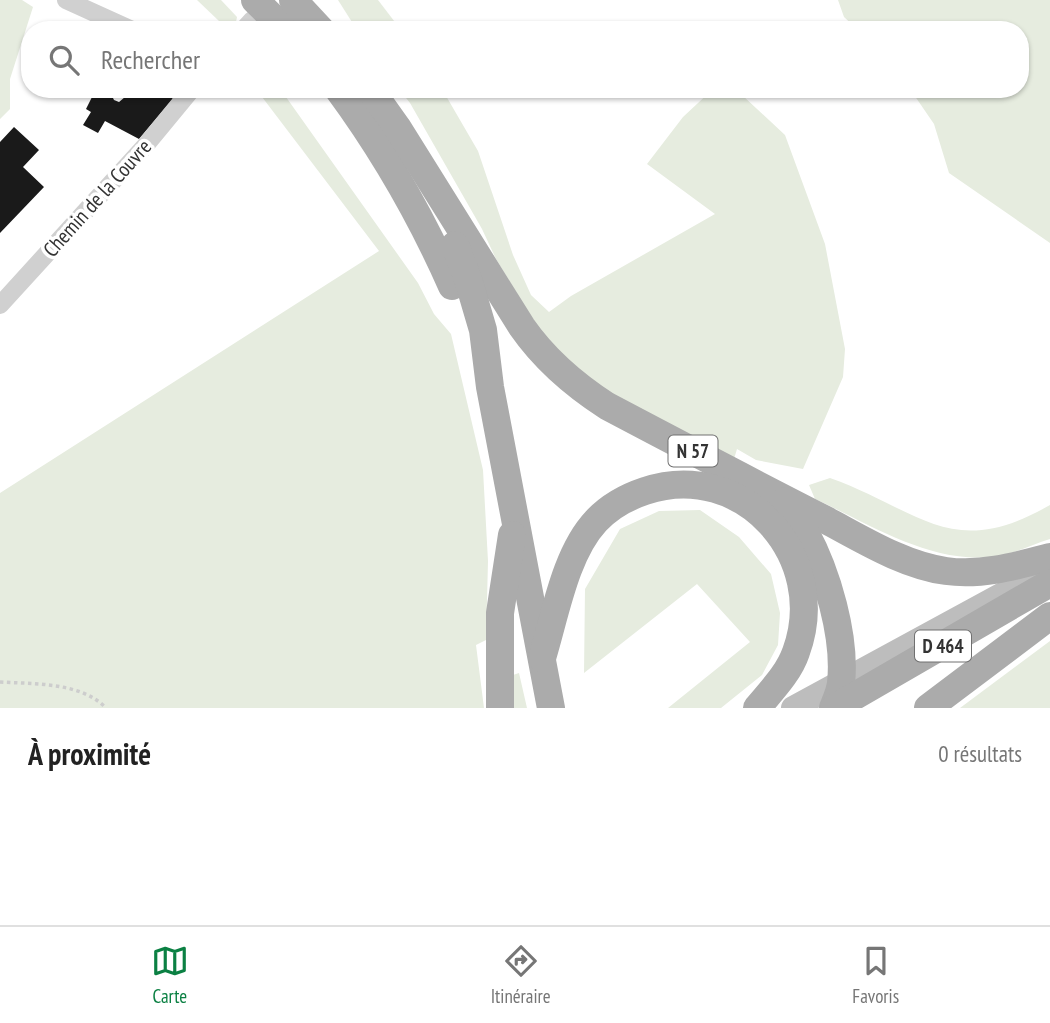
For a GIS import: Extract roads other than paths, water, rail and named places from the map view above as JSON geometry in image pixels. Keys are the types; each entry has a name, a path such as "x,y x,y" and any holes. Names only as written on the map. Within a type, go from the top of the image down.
{"main road":[{"path":"293,0 313,21"},
{"name":"N 57","path":"344,98 392,169 430,238 462,309 490,387"},
{"name":"N 57","path":"376,98 509,309 530,339 559,371 580,389 607,406 782,498 886,550 935,569 966,573 989,571 1050,557"},
{"name":"N 57","path":"429,181 477,304 490,387 551,708"},
{"path":"542,658 570,564 579,545 596,521 614,506 656,487 683,484 716,489 744,501 770,522 796,562 802,582 804,613 796,652 785,674 757,708"},
{"path":"782,498 804,532 824,576 838,629 842,680 834,708"},
{"path":"500,708 500,613 515,511"},
{"name":"D 464","path":"793,708 1050,568"},
{"name":"D 464","path":"834,708 1050,583"},
{"path":"928,708 1050,616"}],"street":[{"path":"66,0 112,21"},
{"name":"Chemin de la Couvre","path":"0,304 145,146 185,98"}]}
